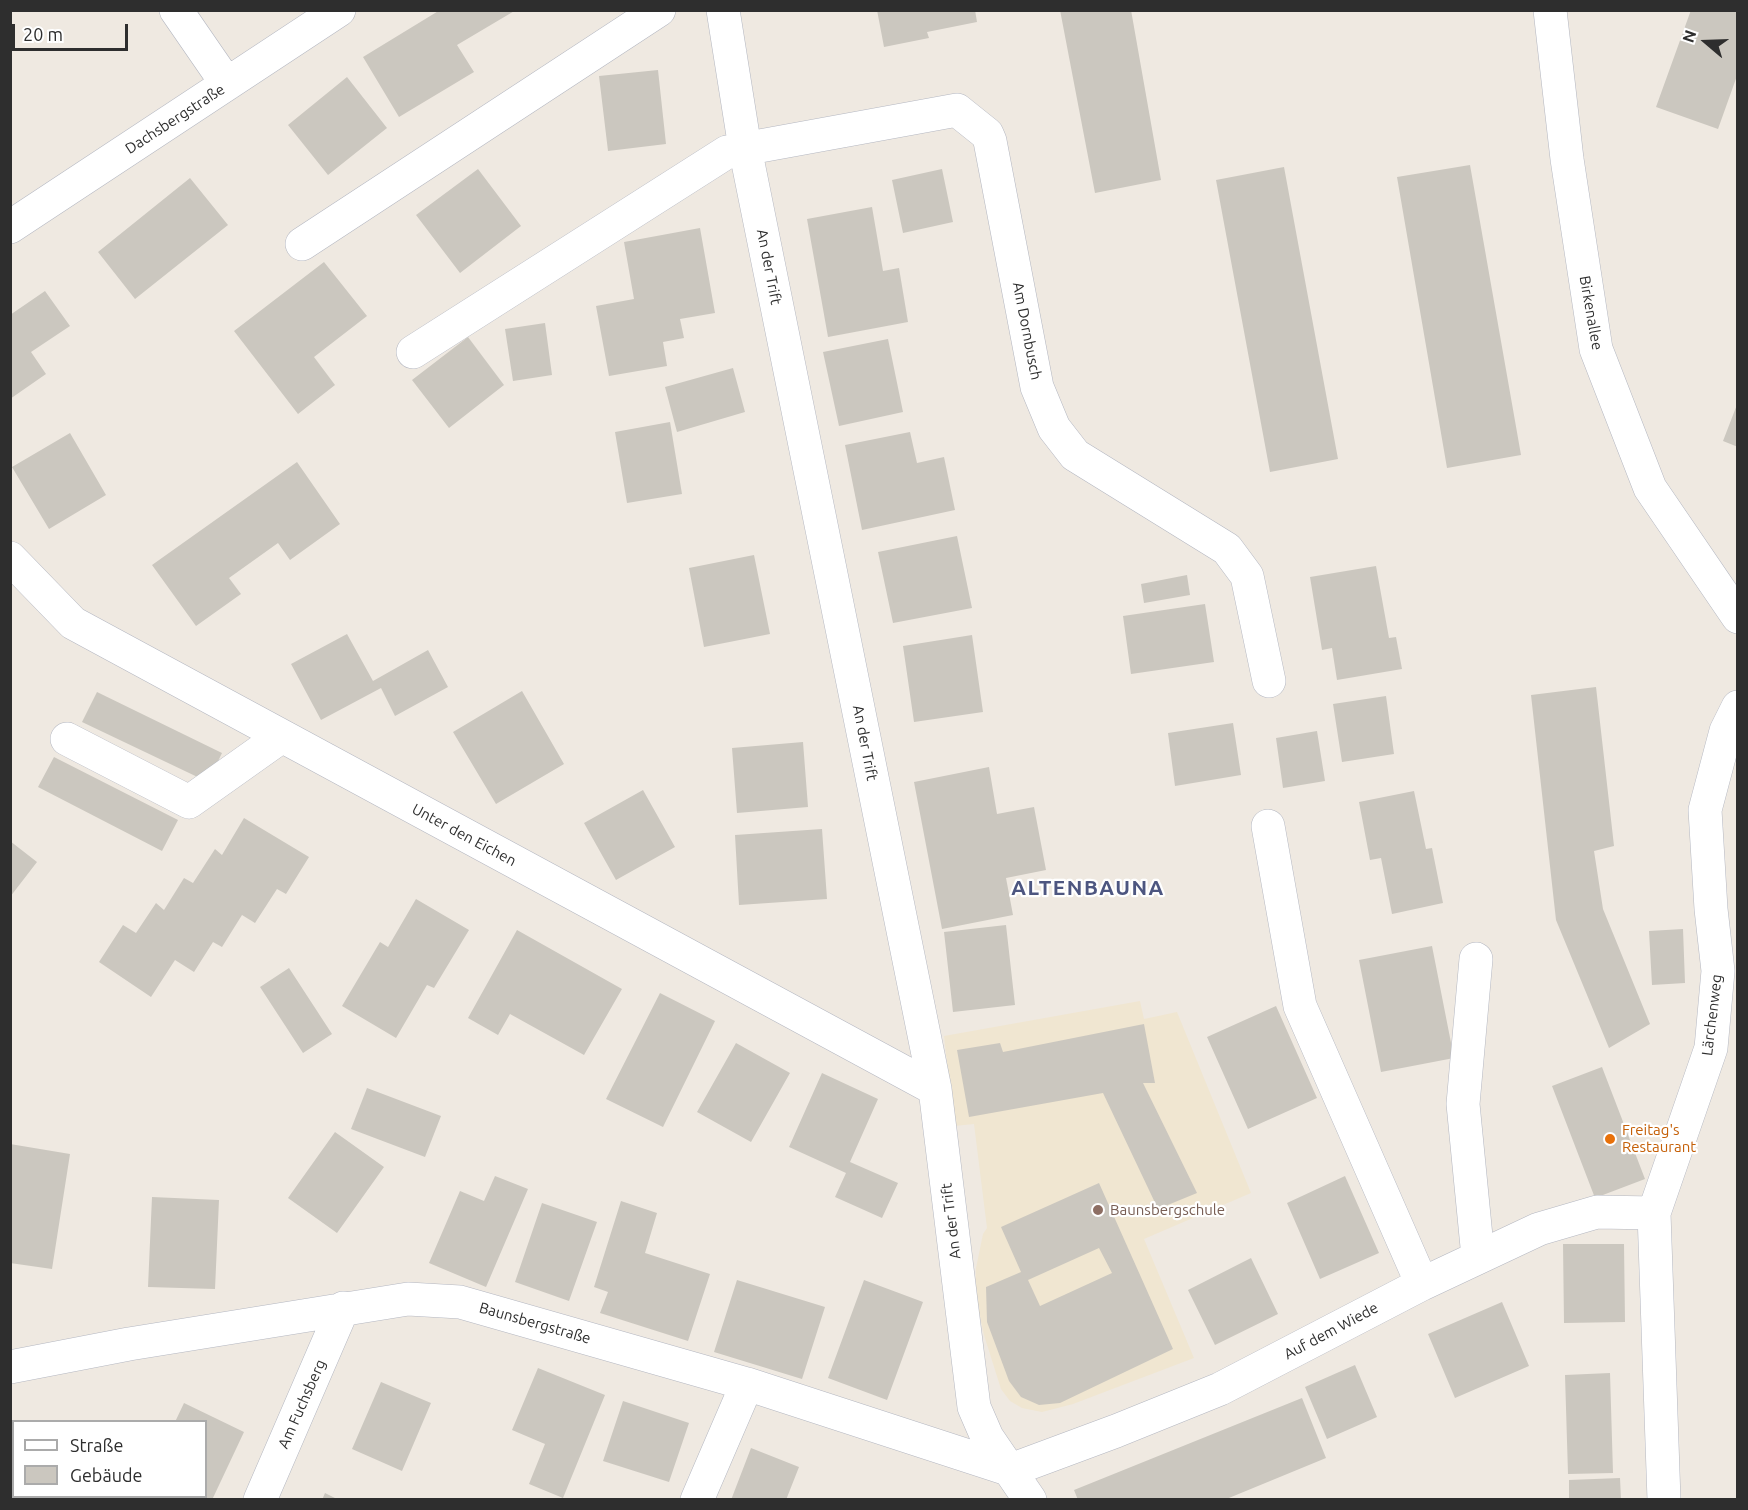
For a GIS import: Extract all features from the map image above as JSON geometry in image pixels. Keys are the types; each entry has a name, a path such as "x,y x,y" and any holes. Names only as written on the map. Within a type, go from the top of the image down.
{"street":[{"path":"176,10 227,84"},
{"name":"Dachsbergstraße","path":"10,227 339,10"},
{"path":"302,244 659,10"},
{"name":"An der Trift","path":"723,10 745,148 935,1089 974,1407 987,1437 1011,1470"},
{"name":"Birkenallee","path":"1550,10 1567,159 1596,349 1650,488 1737,617"},
{"name":"Am Dornbusch","path":"413,352 727,152 957,110 987,134 995,160 1037,387 1054,428 1075,455 1227,549 1247,576 1269,681"},
{"name":"Unter den Eichen","path":"10,558 73,623 935,1089"},
{"name":"Lärchenweg","path":"1664,1500 1654,1213 1711,1048 1718,971 1711,909 1705,810 1726,731 1737,707"},
{"path":"67,739 189,802 282,736"},
{"path":"1268,826 1300,1006 1422,1284"},
{"path":"1476,958 1463,1104 1478,1257"},
{"name":"Auf dem Wiede","path":"1011,1470 1220,1389 1422,1284 1539,1229 1597,1212 1654,1213"},
{"name":"Baunsbergstraße","path":"10,1367 129,1344 344,1308 408,1299 460,1302 747,1384 1011,1470"},
{"name":"Am Fuchsberg","path":"260,1500 344,1308"},
{"path":"697,1500 747,1384"},
{"path":"1011,1470 1030,1500"}],"shaded area":[{"name":"Baunsbergschule","path":"1140,1001 1144,1019 1177,1012 1251,1193 1144,1239 1194,1358 1073,1404 1042,1412 1022,1408 1010,1401 1001,1389 984,1335 975,1295 976,1268 983,1234 987,1228 974,1124 954,1126 944,1036"}],"building":[{"path":"440,10 516,10 457,45 474,72 399,117 363,57"},
{"path":"877,10 975,10 977,22 927,32 929,38 884,47"},
{"path":"1060,10 1131,10 1161,180 1095,193"},
{"path":"1691,10 1738,10 1738,73 1718,129 1656,107"},
{"path":"658,70 666,144 608,151 599,76"},
{"path":"347,77 387,128 328,175 288,125"},
{"path":"1470,165 1521,455 1447,468 1397,177"},
{"path":"1284,167 1338,459 1270,472 1216,180"},
{"path":"478,169 521,226 460,273 416,215"},
{"path":"942,169 953,222 903,233 892,180"},
{"path":"190,178 228,225 135,299 98,252"},
{"path":"872,207 883,271 899,268 908,322 828,337 807,219"},
{"path":"700,228 715,313 680,319 684,338 663,342 667,366 609,376 596,306 634,299 624,242"},
{"path":"324,262 367,316 314,357 335,385 298,414 234,331"},
{"path":"45,291 70,326 31,352 46,374 10,399 10,315"},
{"path":"545,323 552,375 513,381 505,329"},
{"path":"468,337 504,385 449,428 412,380"},
{"path":"888,339 903,412 839,426 823,352"},
{"path":"733,368 745,412 677,432 665,387"},
{"path":"1738,402 1738,447 1723,441"},
{"path":"670,422 682,494 627,503 615,432"},
{"path":"910,432 917,463 944,457 955,510 862,530 845,445"},
{"path":"70,433 106,495 49,529 12,467"},
{"path":"297,462 340,524 290,560 278,543 229,578 241,594 196,626 152,565"},
{"path":"957,536 972,608 893,623 878,552"},
{"path":"754,555 770,634 704,647 689,568"},
{"path":"1376,566 1389,638 1396,637 1402,669 1337,680 1332,648 1322,650 1310,577"},
{"path":"1187,575 1190,595 1144,603 1141,584"},
{"path":"1205,604 1214,662 1131,674 1123,616"},
{"path":"347,634 373,681 428,650 448,687 395,716 381,688 321,720 291,664"},
{"path":"972,635 983,712 914,722 903,646"},
{"path":"1596,687 1614,846 1594,851 1603,909 1650,1024 1609,1048 1556,920 1531,695"},
{"path":"522,691 564,764 496,804 453,732"},
{"path":"97,692 222,753 208,782 82,722"},
{"path":"1386,696 1394,754 1342,762 1333,704"},
{"path":"1233,723 1241,775 1175,786 1168,733"},
{"path":"1317,731 1325,781 1283,788 1276,738"},
{"path":"803,742 808,807 737,813 732,748"},
{"path":"54,757 178,820 162,851 38,787"},
{"path":"989,767 997,814 1034,807 1046,870 1006,878 1013,915 942,929 914,782"},
{"path":"643,790 675,847 616,880 584,823"},
{"path":"1414,791 1426,849 1432,848 1443,903 1392,914 1381,858 1370,860 1359,802"},
{"path":"244,818 309,857 286,894 277,889 255,923 242,915 222,947 213,942 194,972 175,960 151,997 99,962 123,925 136,933 156,903 164,910 184,878 193,883 215,849 222,855"},
{"path":"822,829 827,899 739,905 735,835"},
{"path":"10,841 37,862 10,897"},
{"path":"416,899 469,930 434,988 427,985 396,1038 342,1006 380,942 388,947"},
{"path":"1006,925 1015,1005 953,1012 944,932"},
{"path":"1683,929 1685,983 1652,985 1649,931"},
{"path":"517,930 622,989 584,1055 510,1014 498,1035 468,1018"},
{"path":"1432,946 1454,1058 1381,1072 1359,960"},
{"path":"289,968 332,1034 303,1053 260,987"},
{"path":"660,993 715,1021 663,1127 606,1099"},
{"path":"1276,1006 1317,1098 1248,1129 1207,1037"},
{"path":"1144,1024 1155,1083 1143,1083 1197,1193 1158,1209 1103,1093 969,1117 957,1050 1000,1043 1003,1052"},
{"path":"736,1043 790,1073 751,1142 697,1112"},
{"path":"1602,1067 1645,1179 1595,1198 1552,1086"},
{"path":"822,1073 878,1099 850,1162 898,1183 882,1218 835,1197 846,1173 789,1147"},
{"path":"367,1088 441,1116 425,1157 351,1129"},
{"path":"335,1132 384,1167 337,1233 288,1198"},
{"path":"10,1144 70,1154 52,1269 10,1263"},
{"path":"495,1176 528,1189 486,1287 429,1263 460,1191 484,1201"},
{"path":"1345,1176 1379,1253 1320,1279 1287,1203"},
{"path":"1099,1183 1173,1349 1060,1403 1039,1405 1021,1397 1009,1381 987,1322 986,1287 1021,1272 1001,1227","holes":["1099,1248 1112,1273 1040,1306 1028,1280"]},
{"path":"152,1197 219,1200 215,1289 148,1287"},
{"path":"621,1201 657,1213 645,1253 710,1274 688,1341 600,1313 608,1292 594,1287"},
{"path":"542,1203 597,1222 569,1301 515,1282"},
{"path":"1563,1244 1624,1244 1625,1322 1564,1323"},
{"path":"1251,1258 1278,1314 1215,1345 1188,1290"},
{"path":"737,1280 825,1307 802,1379 714,1352"},
{"path":"864,1280 923,1302 887,1400 828,1378"},
{"path":"1502,1302 1529,1366 1455,1398 1428,1334"},
{"path":"1355,1365 1377,1417 1327,1439 1305,1387"},
{"path":"538,1368 605,1395 563,1498 529,1484 545,1444 512,1430"},
{"path":"1610,1373 1613,1473 1568,1474 1565,1375"},
{"path":"381,1382 431,1403 402,1471 352,1449"},
{"path":"1302,1398 1326,1458 1224,1500 1078,1500 1074,1490"},
{"path":"623,1401 689,1423 669,1482 603,1461"},
{"path":"184,1403 244,1432 212,1500 138,1500 138,1498 207,1498 207,1420 176,1420"},
{"path":"751,1448 799,1467 786,1500 731,1500"},
{"path":"1620,1478 1621,1500 1569,1500 1569,1480"},
{"path":"325,1493 339,1500 322,1500"}],"place":[{"name":"Freitag's Restaurant","path":"1610,1139"},
{"name":"Baunsbergschule","path":"1098,1210"}],"district":[{"name":"ALTENBAUNA","path":"1088,888"}]}
